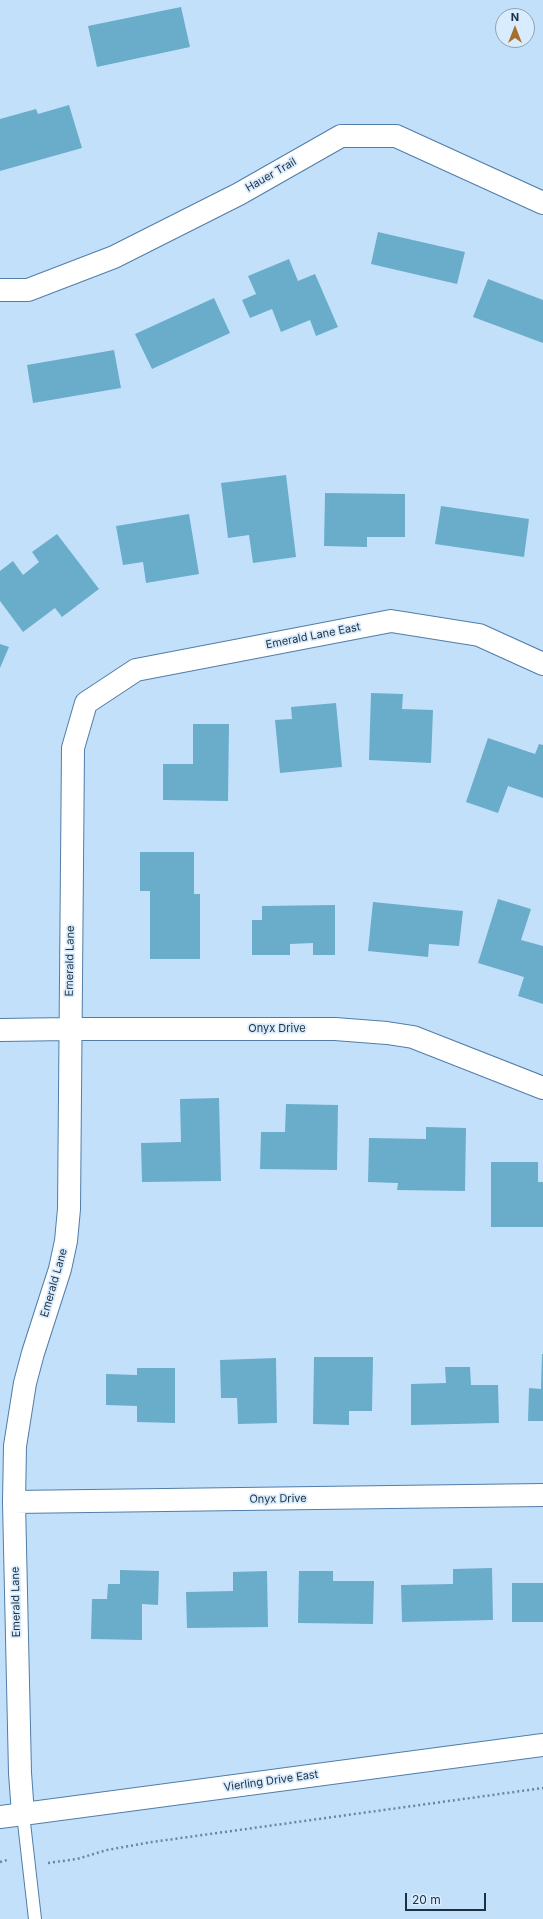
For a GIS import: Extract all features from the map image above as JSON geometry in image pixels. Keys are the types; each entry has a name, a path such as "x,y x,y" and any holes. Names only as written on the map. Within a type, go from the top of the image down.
{"street":[{"name":"Hauer Trail","path":"0,290 28,290 114,258 238,194 341,136 396,136 543,203"},
{"name":"Emerald Lane East","path":"86,703 136,670 390,621 479,635 543,664"},
{"name":"Emerald Lane","path":"23,1814 20,1773 14,1502 15,1446 25,1383 60,1269 66,1241 69,1209 69,1029 73,748 86,703"},
{"name":"Onyx Drive","path":"0,1030 335,1029 387,1033 413,1037 543,1088"},
{"name":"Onyx Drive","path":"14,1502 543,1495"},
{"name":"Vierling Drive East","path":"0,1817 543,1745"}],"lane":[{"path":"23,1814 35,1919"}],"path":[{"path":"0,1862 16,1859 48,1864 77,1859 107,1850 152,1842 543,1788"}],"building":[{"path":"181,7 190,47 97,67 88,26"},
{"path":"69,105 82,148 0,171 0,119 36,109 38,114"},
{"path":"378,232 465,252 457,284 371,264"},
{"path":"289,259 298,281 315,274 338,327 316,336 310,320 281,332 272,309 250,318 242,300 256,294 248,276"},
{"path":"488,279 543,300 543,343 473,317"},
{"path":"214,298 230,333 152,369 135,334"},
{"path":"114,350 121,388 33,403 27,365"},
{"path":"286,475 296,557 253,563 249,535 228,538 221,483"},
{"path":"325,493 405,494 405,537 367,537 367,547 324,546"},
{"path":"441,506 529,519 524,557 435,544"},
{"path":"189,514 199,574 146,583 143,562 123,565 116,526"},
{"path":"57,534 99,589 62,617 55,608 23,632 0,601 0,571 13,561 23,575 39,562 32,552"},
{"path":"0,644 9,647 0,668"},
{"path":"371,693 403,694 402,709 433,710 431,763 369,760"},
{"path":"336,703 342,767 280,773 275,720 292,719 291,707"},
{"path":"193,724 229,724 228,801 163,800 163,764 193,764"},
{"path":"488,738 535,754 539,744 543,745 543,798 508,786 498,813 466,802"},
{"path":"140,852 194,852 194,894 200,894 200,959 150,959 150,891 140,891"},
{"path":"498,899 531,909 521,940 543,946 543,1004 518,996 524,977 478,963"},
{"path":"373,902 463,911 459,946 429,944 428,957 368,951"},
{"path":"335,905 335,955 313,955 313,943 290,944 290,955 252,955 252,920 262,920 262,906"},
{"path":"219,1098 221,1181 142,1182 141,1143 181,1142 180,1099"},
{"path":"286,1104 338,1105 337,1170 260,1169 261,1132 285,1132"},
{"path":"426,1127 466,1128 465,1191 397,1190 398,1183 368,1182 369,1138 426,1139"},
{"path":"491,1162 538,1162 538,1182 543,1182 543,1227 491,1227"},
{"path":"542,1354 543,1421 528,1421 529,1388 541,1389"},
{"path":"314,1357 373,1357 372,1411 349,1411 349,1425 313,1424"},
{"path":"276,1358 277,1423 238,1424 237,1398 221,1398 220,1360"},
{"path":"445,1367 470,1367 471,1385 498,1385 499,1423 411,1425 411,1384 446,1383"},
{"path":"137,1368 175,1368 175,1423 137,1422 137,1406 106,1405 106,1374 137,1375"},
{"path":"492,1568 493,1620 402,1622 401,1585 453,1584 453,1569"},
{"path":"120,1570 159,1571 158,1605 142,1604 142,1640 91,1639 92,1599 107,1599 108,1584 120,1584"},
{"path":"267,1571 268,1627 187,1628 186,1592 233,1591 233,1572"},
{"path":"299,1571 333,1571 333,1581 374,1581 373,1624 298,1623"},
{"path":"512,1583 543,1583 543,1622 512,1622"}]}
